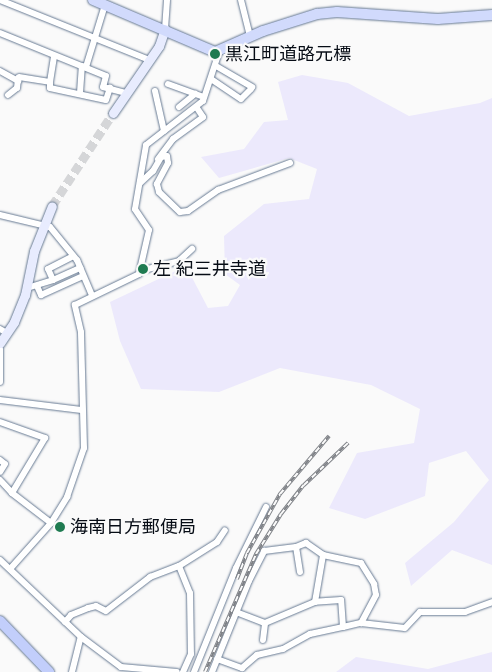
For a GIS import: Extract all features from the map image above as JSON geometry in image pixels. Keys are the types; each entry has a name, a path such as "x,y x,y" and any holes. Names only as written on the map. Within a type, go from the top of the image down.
{"highway":[{"path":"0,621 48,672"}],"main road":[{"path":"93,0 219,52 250,36 317,14 337,12 438,19 492,15"},
{"path":"113,113 149,60 165,29"},
{"path":"0,343 4,331 26,288 44,223 52,206"}],"street":[{"path":"0,0 149,60"},
{"path":"165,29 167,0"},
{"path":"241,0 250,36"},
{"path":"80,93 84,67 97,39 105,5"},
{"path":"0,34 106,76 103,87 126,92"},
{"path":"10,569 51,522 67,497 84,448 81,410 81,332 75,305 133,279 140,271 149,230 135,208 146,145 197,108 204,98 219,52"},
{"path":"54,56 50,88 106,100 110,88"},
{"path":"216,66 252,88 241,99"},
{"path":"0,72 19,78 50,82"},
{"path":"8,95 16,88 19,78"},
{"path":"211,79 248,104"},
{"path":"168,84 204,98"},
{"path":"155,91 164,131"},
{"path":"179,107 195,94"},
{"path":"157,164 158,156 173,139 203,117 197,108"},
{"path":"140,183 161,157 167,156 168,163 156,184 159,192 180,212 188,211 218,190 290,163"},
{"path":"0,215 44,223 50,226 73,256 92,296"},
{"path":"140,271 178,261 192,249"},
{"path":"53,280 48,269 73,256"},
{"path":"26,288 37,286 80,268"},
{"path":"37,286 41,295 83,276"},
{"path":"0,349 0,382"},
{"path":"0,400 81,410"},
{"path":"0,422 45,438 12,493"},
{"path":"0,460 5,464 0,472"},
{"path":"0,480 12,493 51,522"},
{"path":"194,672 236,568 266,507"},
{"path":"65,622 71,615 88,608 96,606 106,610 150,577 179,566 217,542 225,530"},
{"path":"212,672 236,612 264,551 296,547 306,543 323,555 361,563 374,584 376,595 361,623"},
{"path":"296,547 300,572"},
{"path":"315,602 323,555"},
{"path":"0,560 81,637 119,669 177,672"},
{"path":"179,566 190,594 191,654 183,672"},
{"path":"236,612 265,624 315,602 341,600 343,626"},
{"path":"217,659 242,668 257,656 283,649 310,634 361,623 405,628 420,612 465,612 492,602"},
{"path":"263,640 265,624"},
{"path":"72,672 81,637"}],"shaded area":[{"path":"302,75 348,83 409,116 480,103 492,98 492,565 452,550 411,586 405,563 454,522 489,480 466,451 429,463 425,496 365,519 329,508 357,453 414,443 420,409 371,385 280,368 219,392 141,389 120,341 110,302 186,266 208,308 228,306 240,285 225,274 224,236 264,204 309,199 317,169 289,158 219,178 201,157 244,149 264,122 288,120 278,82"},
{"path":"492,652 492,672 336,672 356,657 428,669"}],"tunnel":[{"path":"52,206 113,113"}],"railway":[{"path":"237,579 247,553 280,494 329,436"},
{"path":"205,672 256,554 281,514 304,485 348,443"}],"place":[{"name":"黒江町道路元標","path":"215,54"},
{"name":"左 紀三井寺道","path":"143,269"},
{"name":"海南日方郵便局","path":"60,527"}]}
